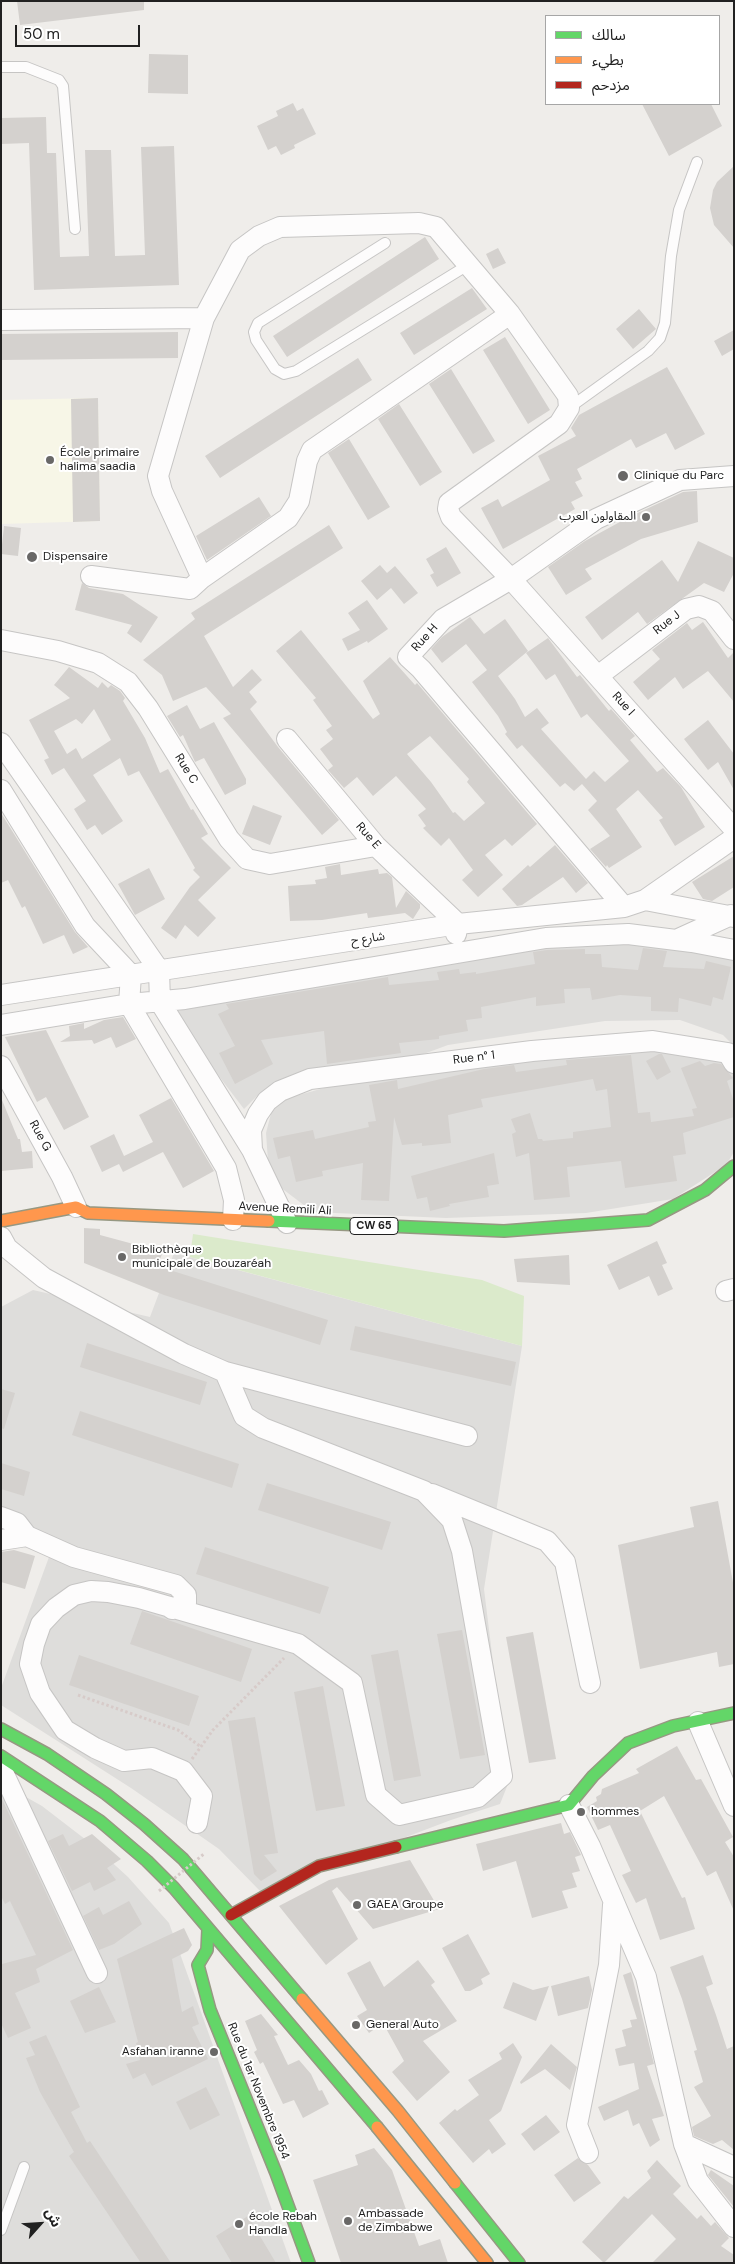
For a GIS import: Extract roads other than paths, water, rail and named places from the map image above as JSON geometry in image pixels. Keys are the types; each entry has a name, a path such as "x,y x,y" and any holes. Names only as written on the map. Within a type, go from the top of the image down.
{"main road":[{"name":"Avenue Remili Ali","path":"1,1221 76,1207 88,1213 504,1231 648,1220 705,1190 734,1166"},
{"path":"231,1915 319,1866 569,1805 594,1776 628,1743 673,1726 734,1713"},
{"path":"1,1729 47,1754 136,1818 183,1859 398,2111 519,2263"},
{"path":"1,1756 63,1795 123,1840 174,1888 400,2155 487,2263"},
{"name":"Rue du 1er Novembre 1954","path":"208,1929 207,1950 198,1965 210,2010 276,2173 309,2263"}],"street":[{"path":"202,578 162,491 158,476 204,318 240,250 259,236 280,227 419,223 436,227 510,314 568,396 569,408"},
{"path":"91,576 190,589 202,578 288,518 299,501 307,461 312,450 510,314"},
{"path":"1,320 204,318"},
{"name":"Rue I","path":"569,408 558,424 449,503 448,509 451,517 511,579 734,829"},
{"name":"Rue H","path":"624,907 422,669 408,657 443,619 511,579 596,518 680,480 734,476"},
{"name":"Rue J","path":"598,676 686,609 699,606 712,611 734,639"},
{"name":"Rue C","path":"1,640 58,651 98,663 128,682 148,708 229,839 247,859 270,864 376,846"},
{"name":"Rue E","path":"287,739 376,846 458,924"},
{"path":"1,743 159,970 160,1002 252,1150 286,1223"},
{"path":"1,790 84,926 130,975 129,1004 226,1168 234,1200 233,1220"},
{"path":"645,900 734,838"},
{"name":"شارع ح","path":"1,995 419,932 458,924 624,907 645,900 732,915"},
{"path":"676,940 732,915"},
{"path":"458,924 457,938 462,946 469,951"},
{"path":"419,932 424,933 430,941 431,950 426,959"},
{"path":"1,1025 129,1004 160,1002 546,938 628,934 734,950"},
{"name":"Rue n° 1","path":"252,1150 251,1130 258,1114 267,1101 280,1091 310,1079 532,1051 653,1041 728,1053 734,1063"},
{"name":"Rue G","path":"1,1066 62,1177 76,1207"},
{"path":"1,1237 7,1248 44,1278 184,1354 225,1372 467,1436"},
{"path":"225,1372 244,1416 263,1428 547,1541 565,1562 590,1683"},
{"path":"197,1823 202,1796 183,1771 152,1758 124,1761 95,1748 65,1730 40,1693 30,1664 34,1644 42,1624 56,1608 74,1595 91,1591 108,1592 139,1598 298,1644 352,1682 376,1795 399,1815 478,1797 502,1776 462,1551 452,1520 424,1491"},
{"path":"1,1517 17,1523 27,1536 74,1557 176,1585 186,1595 186,1603 172,1609"},
{"path":"1,1540 27,1536"},
{"path":"698,1722 734,1806"},
{"path":"1,1768 97,1973"},
{"path":"569,1805 646,1977 684,2144 698,2181 734,2227"},
{"path":"588,2153 577,2125 609,1965 613,1900"},
{"path":"684,2144 734,2167"}],"lane":[{"path":"1,67 26,67 59,80 63,86 76,229"},
{"path":"569,408 648,351 660,338 665,323 671,256 679,210 697,162"},
{"path":"385,243 258,323 254,332 256,340 275,369 284,374 296,371 468,264"},
{"path":"1,2230 24,2167"}],"place":[{"name":"École primaire halima saadia","path":"50,460"},
{"name":"Clinique du Parc","path":"623,476"},
{"name":"المقاولون العرب","path":"646,517"},
{"name":"Dispensaire","path":"32,557"},
{"name":"Bibliothèque municipale de Bouzaréah","path":"122,1257"},
{"name":"hommes","path":"581,1812"},
{"name":"GAEA Groupe","path":"357,1905"},
{"name":"General Auto","path":"356,2025"},
{"name":"Asfahan iranne","path":"214,2052"},
{"name":"Ambassade de Zimbabwe","path":"348,2221"},
{"name":"école Rebah Handla","path":"239,2224"}]}
